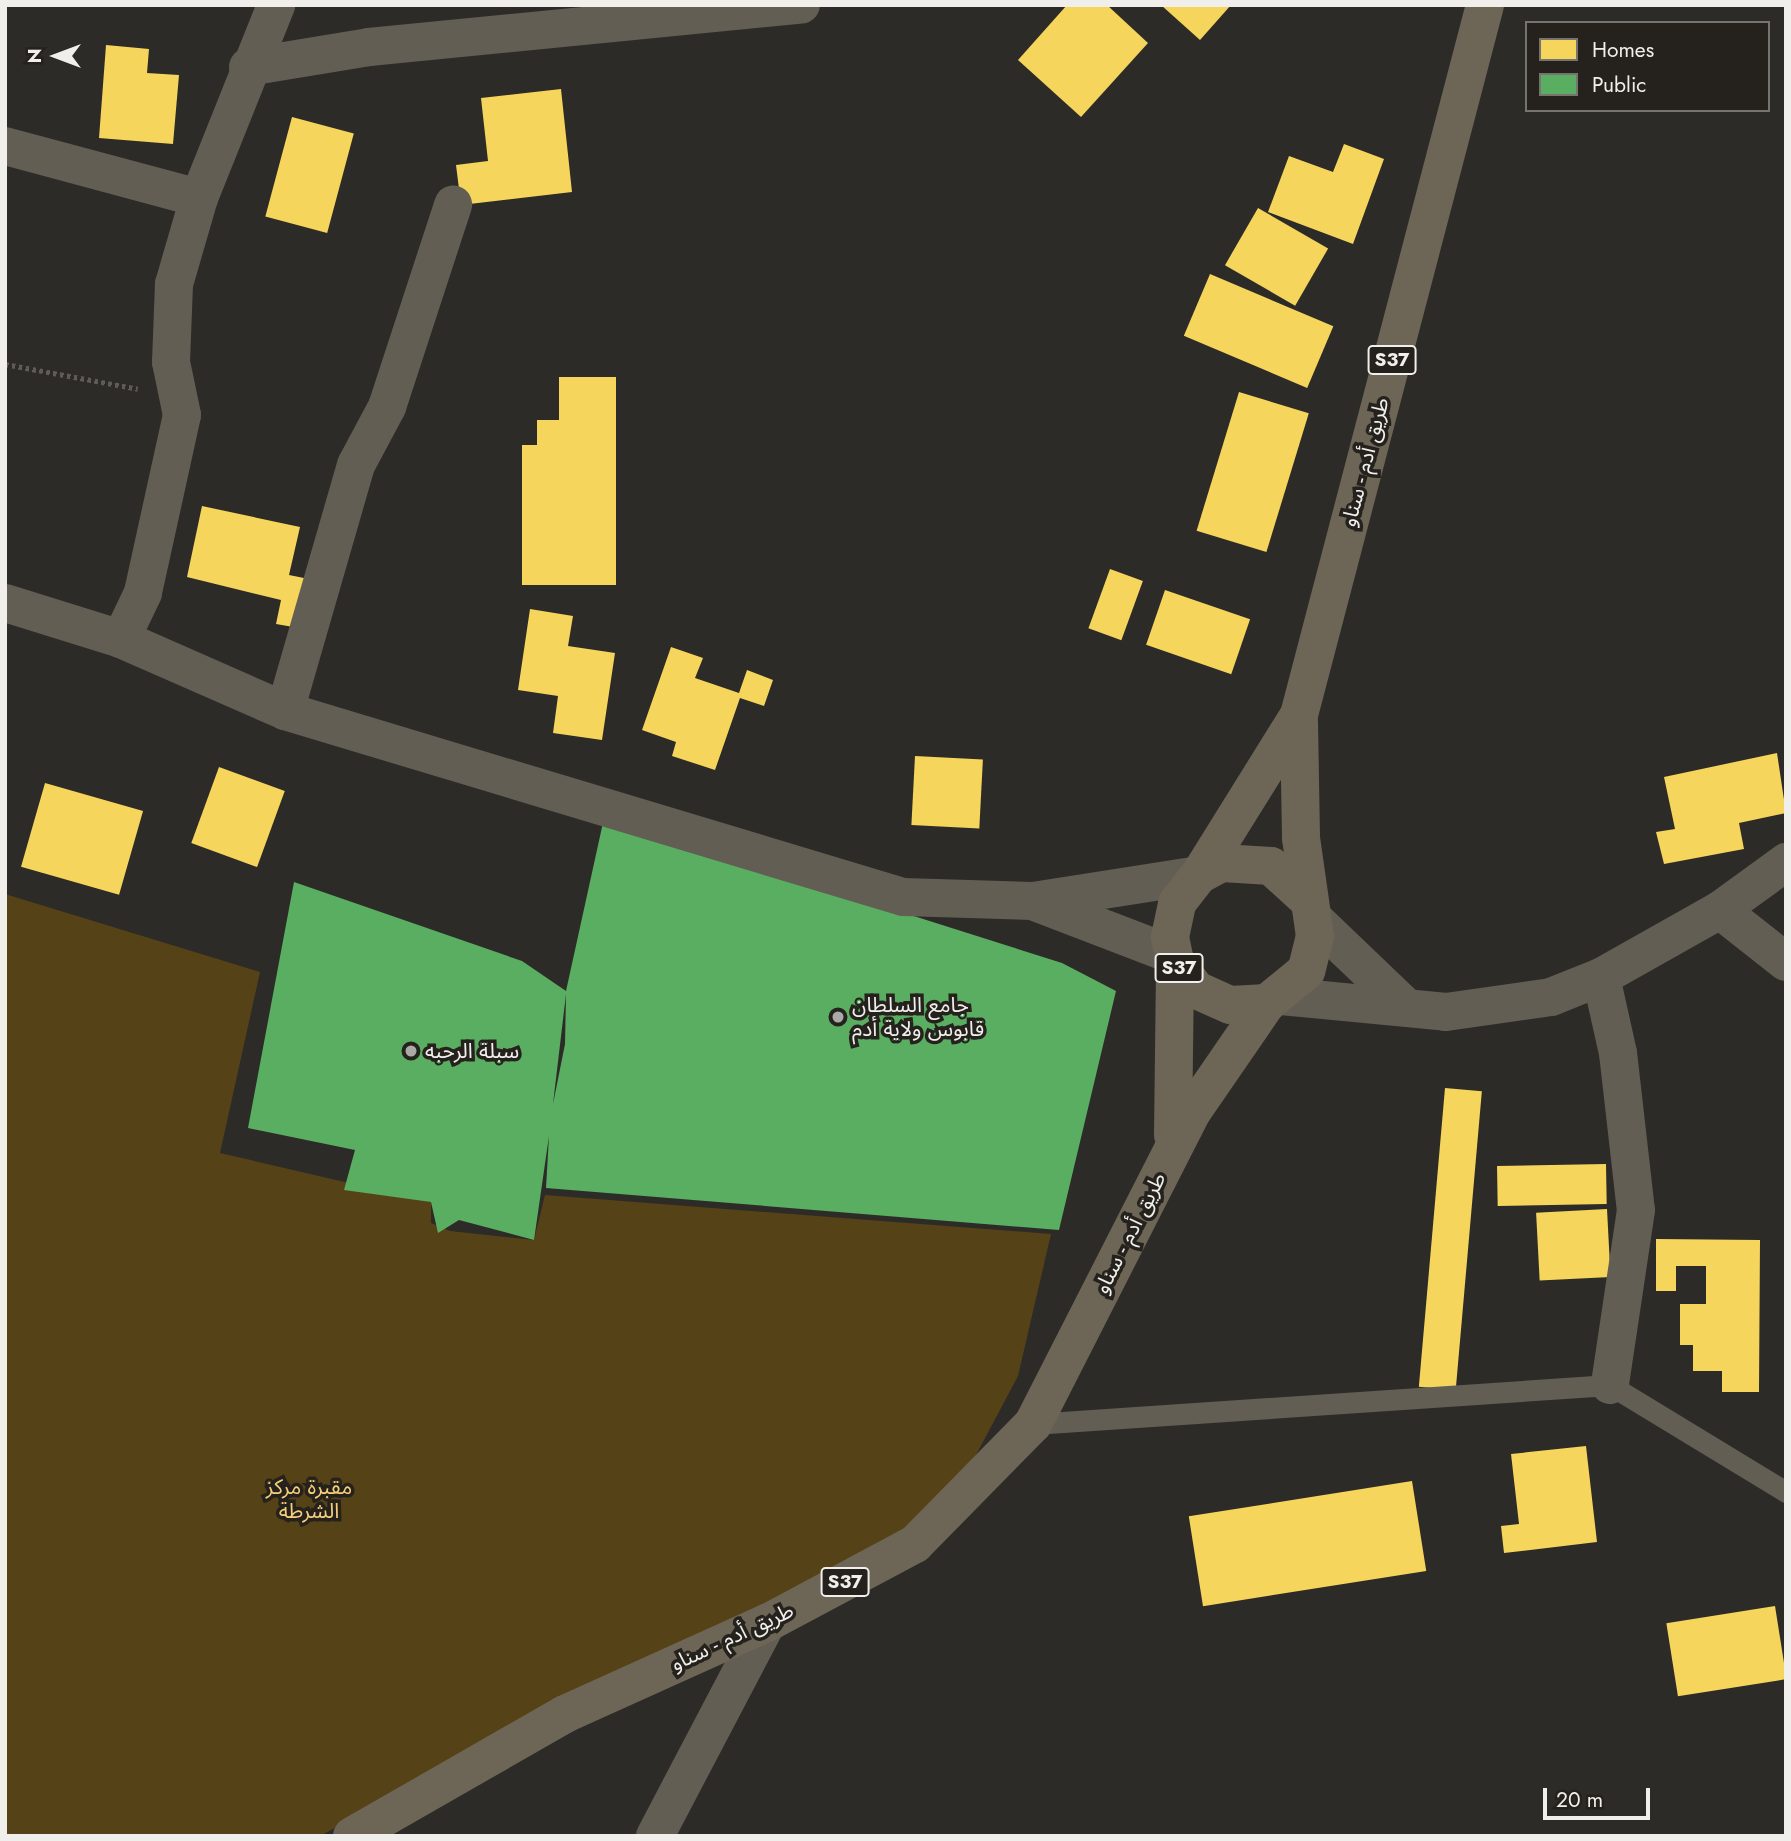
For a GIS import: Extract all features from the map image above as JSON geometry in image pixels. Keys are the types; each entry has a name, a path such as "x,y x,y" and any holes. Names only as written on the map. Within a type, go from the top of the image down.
{"main road":[{"name":"طريق أدم - سناو","path":"1199,875 1299,715 1485,5"},
{"name":"طريق أدم - سناو","path":"1299,715 1311,909"},
{"path":"1199,875 1246,860 1271,866 1311,909"},
{"name":"S37","path":"1199,875 1177,903 1174,958 1213,1000 1274,999 1313,954 1311,909"},
{"name":"طريق أدم - سناو","path":"1171,1151 1174,958"},
{"name":"طريق أدم - سناو","path":"352,1836 565,1714 767,1623 915,1544 1033,1424 1171,1151 1214,1074 1274,999"}],"street":[{"path":"121,639 143,593 180,405 171,362 174,284 199,198 248,67 276,5"},
{"path":"248,67 369,47 802,5"},
{"path":"5,146 199,198"},
{"path":"285,711 356,465 387,407 453,205"},
{"path":"5,603 121,639 285,711 904,897 1033,901 1199,875"},
{"path":"1274,999 1408,1008 1499,1009 1601,977 1720,910 1786,862"},
{"path":"1033,901 1174,958"},
{"path":"1311,909 1408,1008"},
{"path":"1720,910 1786,962"},
{"path":"1601,977 1618,1053 1636,1210 1609,1385"},
{"path":"655,1836 767,1623"}],"lane":[{"path":"1033,1424 1609,1385 1786,1492"}],"path":[{"path":"5,364 147,391 180,405"}],"green space":[{"name":"مقبرة مركز الشرطة","path":"5,894 260,972 220,1153 431,1202 431,1223 450,1231 534,1240 545,1195 1051,1234 1018,1376 976,1455 881,1558 574,1698 320,1836 5,1836"}],"building: Homes":[{"path":"1067,5 1107,5 1148,43 1081,117 1018,60"},
{"path":"1161,5 1231,5 1200,40"},
{"path":"106,45 149,49 147,73 179,75 173,144 99,138"},
{"path":"561,89 572,192 461,205 456,165 488,161 481,98"},
{"path":"292,117 354,134 327,233 265,216"},
{"path":"1344,144 1384,159 1353,244 1268,212 1289,156 1333,172"},
{"path":"1258,208 1328,248 1295,306 1225,265"},
{"path":"1210,274 1333,326 1307,388 1184,336"},
{"path":"559,377 616,377 616,585 522,585 522,445 537,445 537,420 559,420"},
{"path":"1239,392 1309,413 1266,552 1197,531"},
{"path":"202,506 300,527 289,575 309,579 299,628 276,624 281,600 187,577"},
{"path":"1110,569 1143,581 1121,640 1088,628"},
{"path":"1165,590 1250,619 1231,674 1146,645"},
{"path":"530,609 573,616 568,646 615,653 602,740 553,733 558,696 518,690"},
{"path":"671,647 703,658 695,678 739,693 747,670 773,680 764,706 740,698 715,770 672,756 676,742 642,730"},
{"path":"1777,753 1786,813 1739,823 1744,849 1664,864 1656,832 1675,829 1664,777"},
{"path":"915,756 983,760 979,828 911,825"},
{"path":"219,767 285,791 257,867 191,843"},
{"path":"45,783 143,811 119,895 21,867"},
{"path":"1445,1088 1482,1091 1456,1390 1419,1387"},
{"path":"1606,1164 1607,1204 1498,1206 1497,1166"},
{"path":"1607,1209 1611,1277 1540,1281 1536,1213"},
{"path":"1656,1239 1760,1240 1759,1392 1722,1392 1722,1371 1693,1371 1693,1345 1680,1345 1680,1304 1706,1304 1706,1266 1676,1266 1676,1291 1656,1291"},
{"path":"1586,1446 1597,1542 1504,1553 1501,1526 1519,1524 1511,1454"},
{"path":"1412,1481 1426,1571 1203,1606 1189,1516"},
{"path":"1775,1606 1786,1679 1678,1696 1666,1623"}],"building: Public":[{"name":"جامع السلطان قابوس ولاية أدم","path":"604,818 1062,963 1116,991 1059,1230 546,1188 549,1136 534,1240 459,1220 438,1233 431,1202 344,1190 355,1150 248,1128 294,882 522,961 566,991","holes":["566,994 565,1044 553,1104"]}],"place":[{"name":"جامع السلطان قابوس ولاية أدم","path":"838,1017"},
{"name":"سبلة الرحبه","path":"411,1051"}]}
